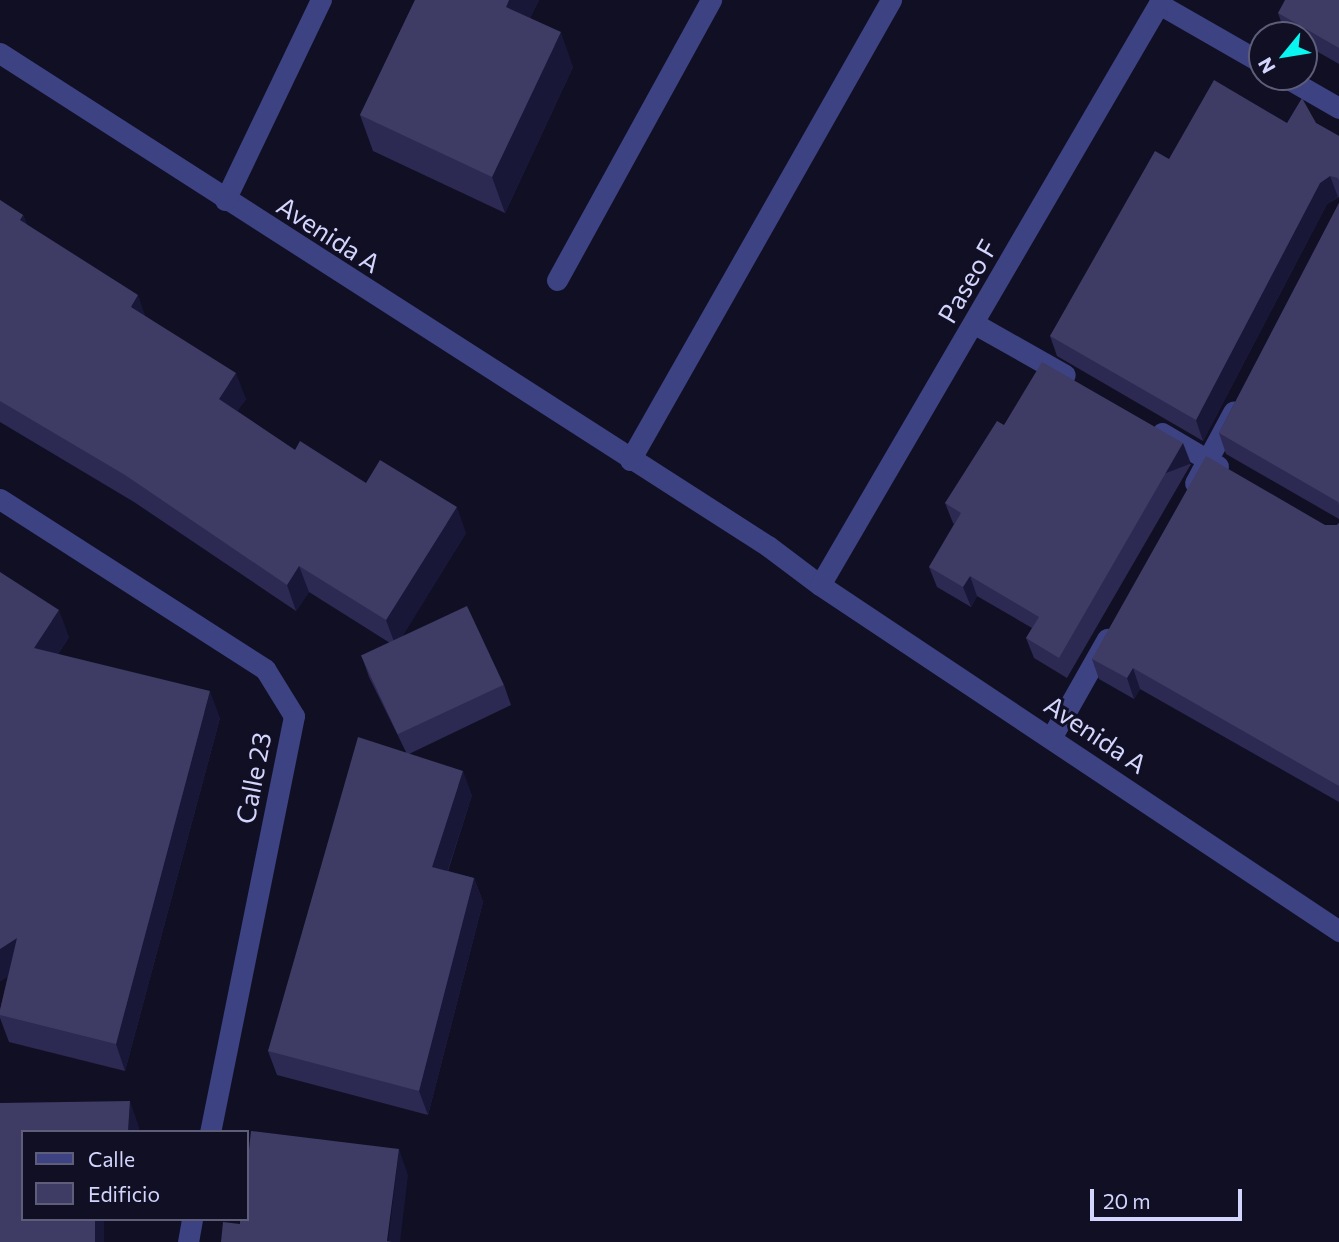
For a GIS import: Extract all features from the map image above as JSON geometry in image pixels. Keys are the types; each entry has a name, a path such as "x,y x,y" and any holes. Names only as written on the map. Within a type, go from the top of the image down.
{"street":[{"path":"225,200 321,0"},
{"path":"557,280 711,0"},
{"path":"630,460 891,0"},
{"path":"1160,2 1248,55"},
{"name":"Paseo F","path":"820,585 975,324 1160,2"},
{"name":"Avenida A","path":"0,53 630,460 768,546 820,585 1339,932"},
{"path":"1310,91 1339,108"},
{"path":"975,324 1082,385"},
{"path":"1187,496 1245,388"},
{"path":"1139,419 1232,474"},
{"name":"Calle 23","path":"0,499 265,669 294,716 210,1130"},
{"path":"1051,738 1119,617"},
{"path":"188,1242 192,1221"}],"building":[{"path":"415,0 509,0 506,7 561,32 492,177 360,115"},
{"path":"1285,0 1339,0 1339,48 1318,36 1318,21 1292,21 1278,13"},
{"path":"1214,80 1287,123 1302,98 1316,123 1339,136 1339,181 1338,178 1330,176 1320,183 1196,420 1050,336 1155,151 1169,159"},
{"path":"0,200 23,215 20,220 138,295 131,307 236,373 219,399 295,450 300,441 366,483 380,460 457,507 386,620 299,566 287,585 125,475 0,401"},
{"path":"1339,203 1339,505 1219,433"},
{"path":"1042,362 1183,443 1059,658 1026,638 1039,617 970,576 963,587 929,567 961,513 945,503 997,421 1004,425"},
{"path":"1206,456 1325,525 1339,523 1339,786 1133,668 1127,678 1092,659"},
{"path":"0,572 59,610 34,648 210,691 116,1044 0,1015 17,938 0,949"},
{"path":"467,606 504,685 398,734 361,655"},
{"path":"358,737 463,771 432,867 474,878 419,1091 268,1051"},
{"path":"130,1101 128,1130 21,1130 21,1221 95,1221 95,1242 0,1242 0,1103"},
{"path":"251,1131 399,1149 387,1241 392,1242 221,1242 223,1222 240,1224 240,1221 248,1221"}]}
